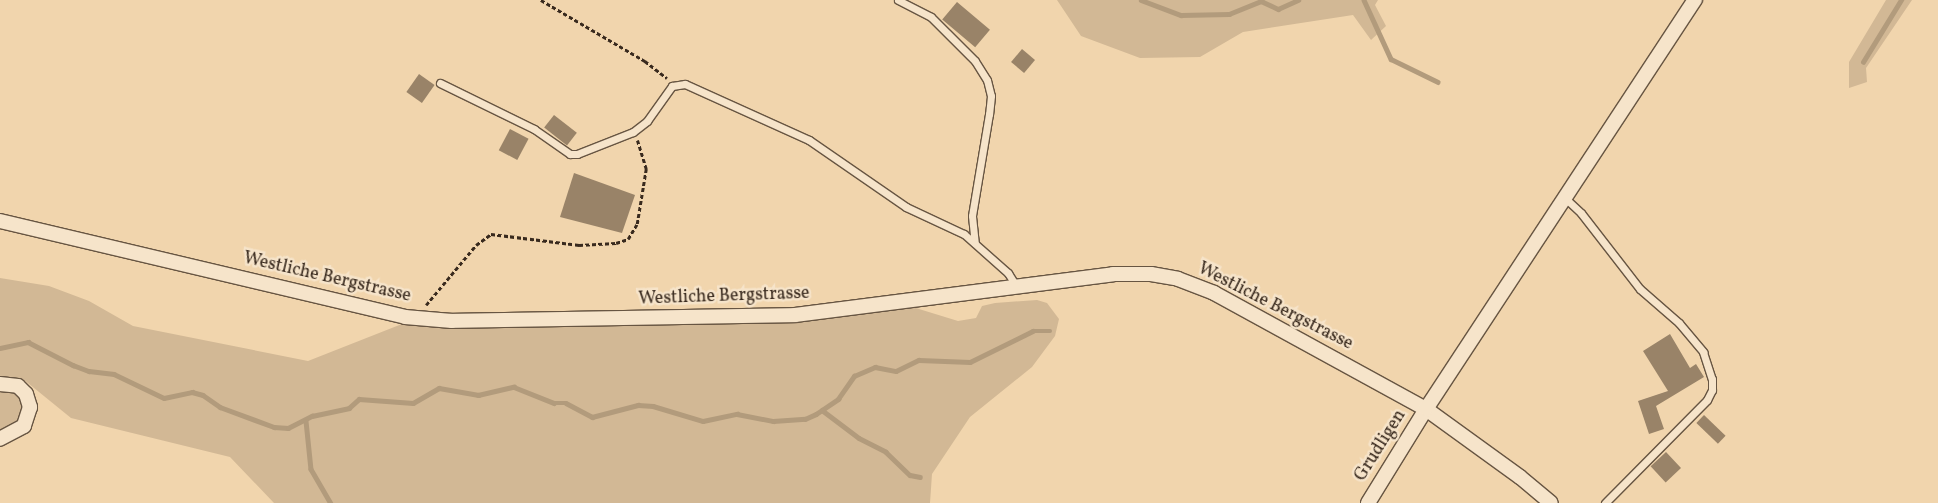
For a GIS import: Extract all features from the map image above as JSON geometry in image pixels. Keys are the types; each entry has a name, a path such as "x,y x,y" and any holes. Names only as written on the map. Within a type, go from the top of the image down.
{"street":[{"name":"Grudligen","path":"1368,503 1426,409 1695,0"},
{"name":"Westliche Bergstrasse","path":"0,221 420,318 478,322 795,315 1113,274 1150,274 1178,279 1214,293 1426,409 1520,476 1551,503"},
{"path":"0,384 18,386 30,407 24,426 0,439"}],"lane":[{"path":"898,0 931,17 975,61 988,80 991,96 989,114 972,216 975,243"},
{"path":"440,83 534,129 570,154 589,151 633,132 647,120 672,86 685,84 809,140 906,207 964,234 1008,273 1016,286"},
{"path":"1564,198 1610,248 1640,290 1679,323 1703,352 1712,379 1712,390 1707,400 1605,503"}],"path":[{"path":"541,0 645,61 666,77 672,86"},
{"path":"420,318 426,306 476,244 491,234 579,245 616,243 628,239 637,224 646,169 644,152 633,132"}],"shaded area":[{"path":"1057,0 1378,0 1375,5 1386,26 1371,40 1353,15 1243,32 1200,57 1140,58 1081,36"},
{"path":"1886,0 1912,0 1866,68 1867,82 1849,88 1849,62"},
{"path":"0,278 49,286 89,301 133,326 308,361 407,322 906,305 958,321 976,318 982,306 995,303 1037,300 1047,303 1059,319 1055,336 1032,367 970,417 932,474 930,503 274,503 230,457 71,418 23,379 0,380"},
{"path":"0,387 19,393 24,404 20,421 0,433"}],"building":[{"path":"957,2 990,30 975,47 942,20"},
{"path":"1022,49 1035,60 1024,73 1011,62"},
{"path":"419,74 435,85 422,103 406,92"},
{"path":"554,115 577,133 567,145 544,128"},
{"path":"510,129 529,139 517,160 499,150"},
{"path":"574,173 635,195 622,233 560,217"},
{"path":"1670,334 1690,368 1696,364 1704,377 1656,406 1664,429 1649,434 1638,401 1668,391 1643,351"},
{"path":"1704,415 1726,436 1718,444 1696,423"},
{"path":"1666,452 1681,468 1666,482 1651,466"}],"waterway":[{"path":"1141,0 1181,15 1229,14 1261,1 1278,9 1298,0"},
{"path":"1364,0 1391,59 1438,82"},
{"path":"1863,62 1901,0"},
{"path":"0,348 28,342 73,365 89,371 114,374 164,398 192,392 203,395 220,407 274,427 288,428 312,416 349,408 359,399 413,403 439,388 478,395 514,387 554,403 566,403 592,417 638,405 653,406 703,421 737,414 773,421 805,419 816,414 838,399 854,376 875,367 896,371 919,360 970,362 1033,331 1050,331"},
{"path":"822,410 859,438 886,452 910,475 920,477"},
{"path":"306,421 311,469 331,503"}]}
